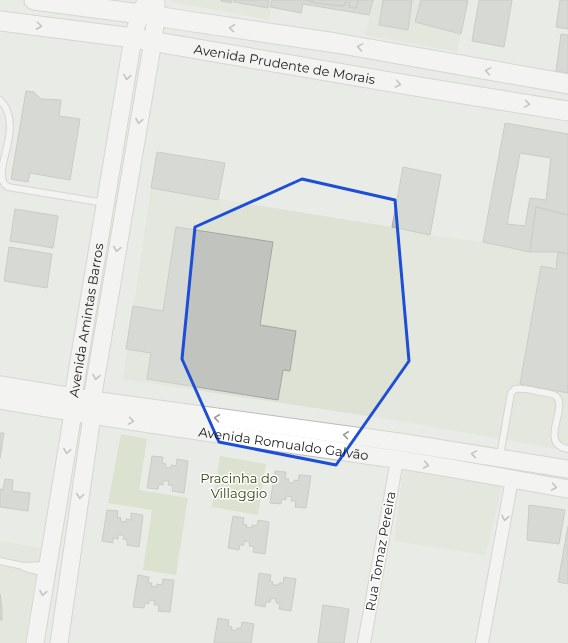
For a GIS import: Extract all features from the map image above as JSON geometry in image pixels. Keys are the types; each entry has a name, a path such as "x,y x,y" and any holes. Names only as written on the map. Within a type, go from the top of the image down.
{"main road":[{"name":"Avenida Prudente de Morais","path":"34,0 150,7 187,21 336,43 568,84"},
{"name":"Avenida Amintas Barros","path":"35,643 133,38 150,7"},
{"name":"Avenida Amintas Barros","path":"59,643 92,408 153,41 150,7"},
{"name":"Avenida Prudente de Morais","path":"0,21 153,41 427,89 568,111"},
{"name":"Avenida Romualdo Galvão","path":"0,385 73,405"},
{"name":"Avenida Romualdo Galvão","path":"0,400 73,405 399,442 568,469"},
{"name":"Avenida Romualdo Galvão","path":"92,408 227,436 396,460 568,489"}],"street":[{"name":"Rua Tomaz Pereira","path":"364,643 396,460"},
{"path":"482,643 512,479"}],"lane":[{"path":"0,100 6,109 10,122 8,144 2,170 2,178 8,188 106,203"},
{"path":"500,458 511,393 515,389 522,388 553,394 557,397 560,403 555,441 559,445 568,449"},
{"path":"0,561 47,569"}],"highlighted area":[{"path":"302,179 395,200 409,361 336,465 219,442 182,359 195,227"}],"shaded area":[{"path":"172,0 272,0 269,20 172,2"},
{"path":"373,0 468,0 457,52 365,35"},
{"path":"151,188 392,227 430,235 483,242 530,252 558,252 568,254 568,451 400,421 123,379"},
{"path":"403,470 502,486 486,555 394,541"},
{"path":"0,541 41,548 25,643 0,643"}],"green space":[{"path":"121,434 147,439 139,490 188,498 176,575 143,570 152,510 108,503"},
{"name":"Pracinha do Villaggio","path":"220,456 266,464 258,515 212,507"}],"building":[{"path":"232,0 232,3 221,1"},
{"path":"234,0 269,0 268,8 234,2"},
{"path":"272,0 307,0 316,3 344,6 345,2 350,3 349,7 356,8 358,0 373,0 369,15 303,4 301,13 270,7"},
{"path":"307,0 358,0 356,8 349,7 350,3 345,2 344,6 316,3"},
{"path":"383,0 412,0 408,30 379,25"},
{"path":"421,0 468,0 461,34 415,22"},
{"path":"479,0 512,0 504,47 472,41"},
{"path":"560,0 568,0 568,29 556,27"},
{"path":"561,34 568,35 568,73 556,71"},
{"path":"26,91 34,92 41,99 61,100 59,116 80,119 70,180 30,173 28,182 11,179"},
{"path":"505,123 568,134 568,215 536,207 530,252 483,242","holes":["520,153 551,158 546,200 530,198 525,226 507,224"]},
{"path":"157,152 225,163 218,200 151,188"},
{"path":"403,167 441,175 430,235 392,227"},
{"path":"536,207 568,215 568,254 558,252 530,252"},
{"path":"15,209 58,216 53,248 10,241"},
{"path":"176,227 273,242 260,325 296,331 290,371 283,370 278,400 147,379 151,353 126,349 133,306 163,311"},
{"path":"9,247 52,254 47,288 4,281"},
{"path":"558,252 568,254 568,393 520,384 541,266 556,269"},
{"path":"0,433 4,433 0,458"},
{"path":"152,456 163,457 162,463 166,464 165,467 171,468 171,465 176,466 177,459 188,461 184,493 172,491 173,486 168,485 169,481 163,481 163,485 159,484 158,489 147,488"},
{"path":"275,471 286,472 285,479 289,479 288,482 294,483 294,480 298,481 299,475 311,476 306,508 295,507 296,501 291,501 292,497 286,496 286,500 282,499 281,504 270,503"},
{"path":"5,479 13,480 12,491 30,493 28,511 0,507 0,489 3,490"},
{"path":"529,505 565,510 559,544 527,540"},
{"path":"107,510 118,511 117,517 121,518 120,521 126,522 126,519 131,520 131,513 143,515 139,547 127,545 127,540 123,539 124,535 118,535 118,539 113,538 113,543 102,541"},
{"path":"233,516 244,518 243,524 247,525 246,527 252,528 252,525 257,526 258,520 269,522 265,554 253,552 254,547 249,546 250,542 244,541 244,545 240,545 239,550 228,548"},
{"path":"568,526 568,584 558,582"},
{"path":"259,573 271,575 270,581 273,582 273,585 283,583 284,577 296,579 291,611 279,609 280,604 276,603 276,599 271,598 270,602 266,602 265,607 255,605"},
{"path":"138,575 149,577 148,583 152,583 151,586 157,587 157,584 162,585 163,579 174,580 170,612 158,611 159,605 154,605 155,601 149,600 149,604 145,603 144,608 133,607"},
{"path":"0,594 2,611 2,620 0,620"},
{"path":"323,605 349,609 344,643 318,643"},
{"path":"218,618 229,620 228,626 232,627 231,630 241,628 242,622 254,624 251,643 214,643"}]}
